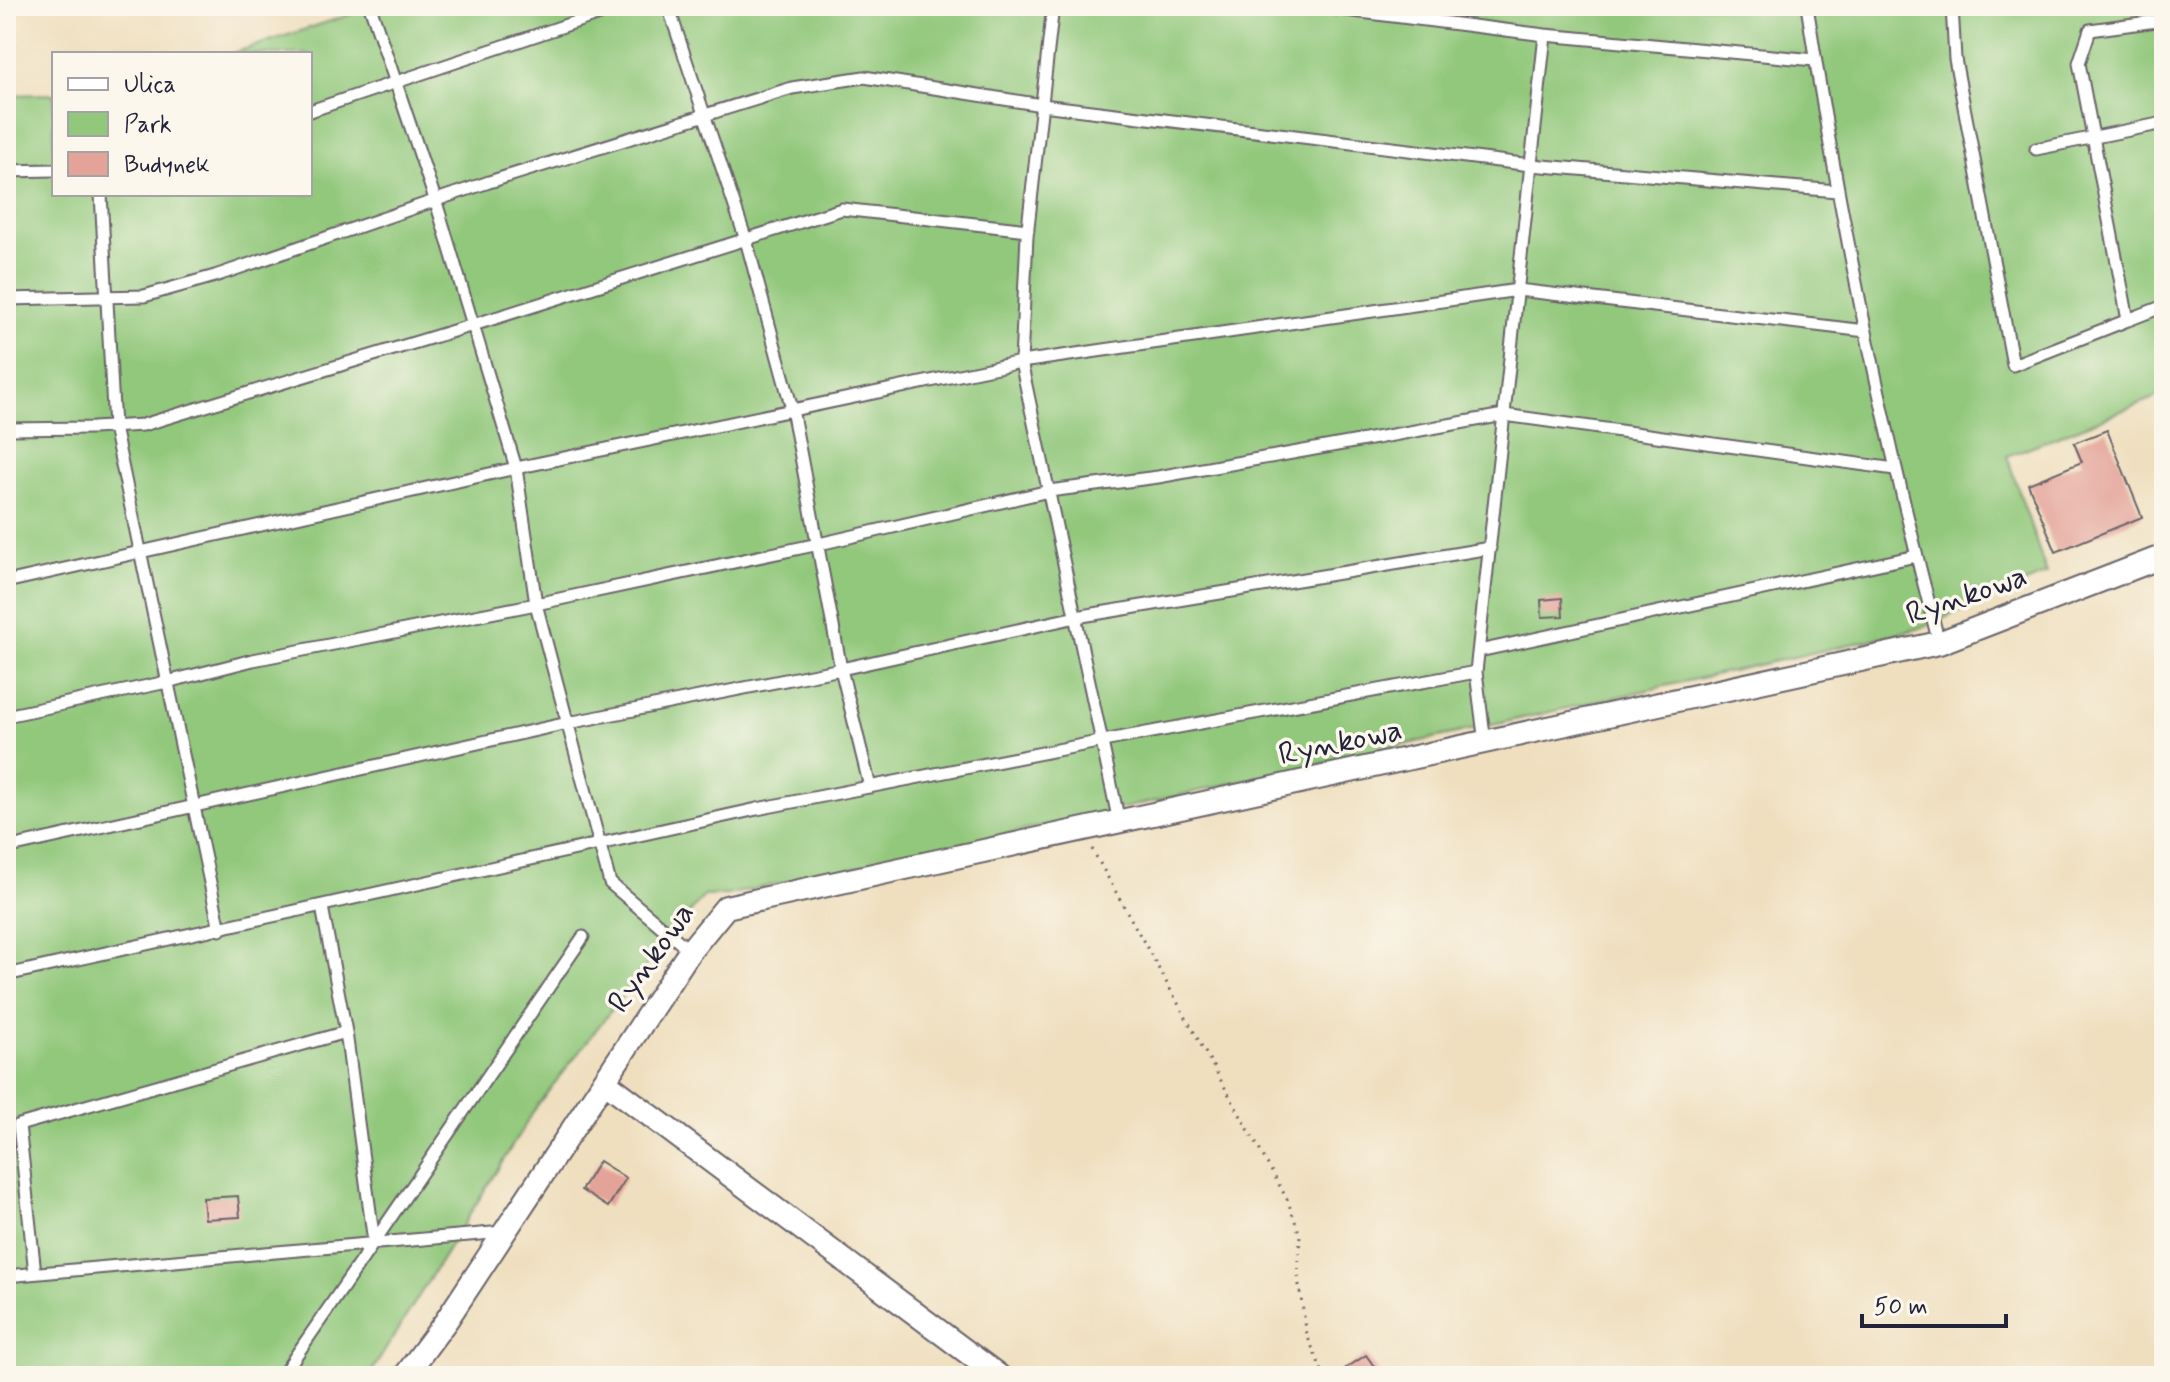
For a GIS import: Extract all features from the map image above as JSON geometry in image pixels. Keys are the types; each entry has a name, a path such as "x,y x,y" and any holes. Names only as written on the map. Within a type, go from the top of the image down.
{"street":[{"name":"Rynkowa","path":"405,1376 446,1321 690,951 726,907 1939,643 2164,556"},
{"path":"604,1081 999,1376"}],"lane":[{"path":"370,6 436,202 516,468 536,604 610,883 690,951"},
{"path":"312,110 623,6"},
{"path":"668,6 746,240 792,409 841,669 870,787"},
{"path":"1053,6 1028,230 1021,362 1119,822"},
{"path":"1313,6 1545,35 1815,60"},
{"path":"1807,6 1837,191 1866,331 1895,469 1939,643"},
{"path":"1952,6 1955,59 2013,365 2164,306"},
{"path":"2128,320 2079,63 2090,30 2164,20"},
{"path":"1485,743 1476,672 1545,35"},
{"path":"6,299 144,296 215,276 489,182 792,88 864,77 1042,105 1531,165 1837,191"},
{"path":"2036,149 2164,123"},
{"path":"6,171 52,170"},
{"path":"101,196 114,427 220,930"},
{"path":"6,429 143,425 842,209 1028,230"},
{"path":"6,582 516,468 1021,362 1518,290 1866,331"},
{"path":"6,716 167,682 253,660 819,544 1049,491 1158,477 1504,415 1895,469"},
{"path":"6,848 568,723 841,669 1076,617 1490,548"},
{"path":"1479,651 1916,556"},
{"path":"6,975 757,809 1476,672"},
{"path":"322,907 346,1032 374,1242"},
{"path":"282,1376 583,937"},
{"path":"35,1273 19,1125 346,1032"},
{"path":"6,1276 504,1232"}],"path":[{"path":"1088,828 1093,851 1287,1199 1300,1235 1298,1279 1307,1335 1324,1376"}],"green space":[{"path":"376,6 2164,6 2164,394 2007,456 2047,574 1918,629 977,841 727,895 704,896 661,946 537,1106 369,1376 6,1376 6,95 52,94 52,196 312,196 312,52 236,52"}],"building":[{"path":"2107,430 2142,517 2056,552 2028,484 2082,462 2074,443"},
{"path":"1562,598 1563,616 1542,617 1541,600"},
{"path":"599,1161 626,1178 608,1207 581,1190"},
{"path":"238,1196 240,1217 205,1219 203,1198"},
{"path":"1366,1355 1381,1376 1334,1376"}]}
